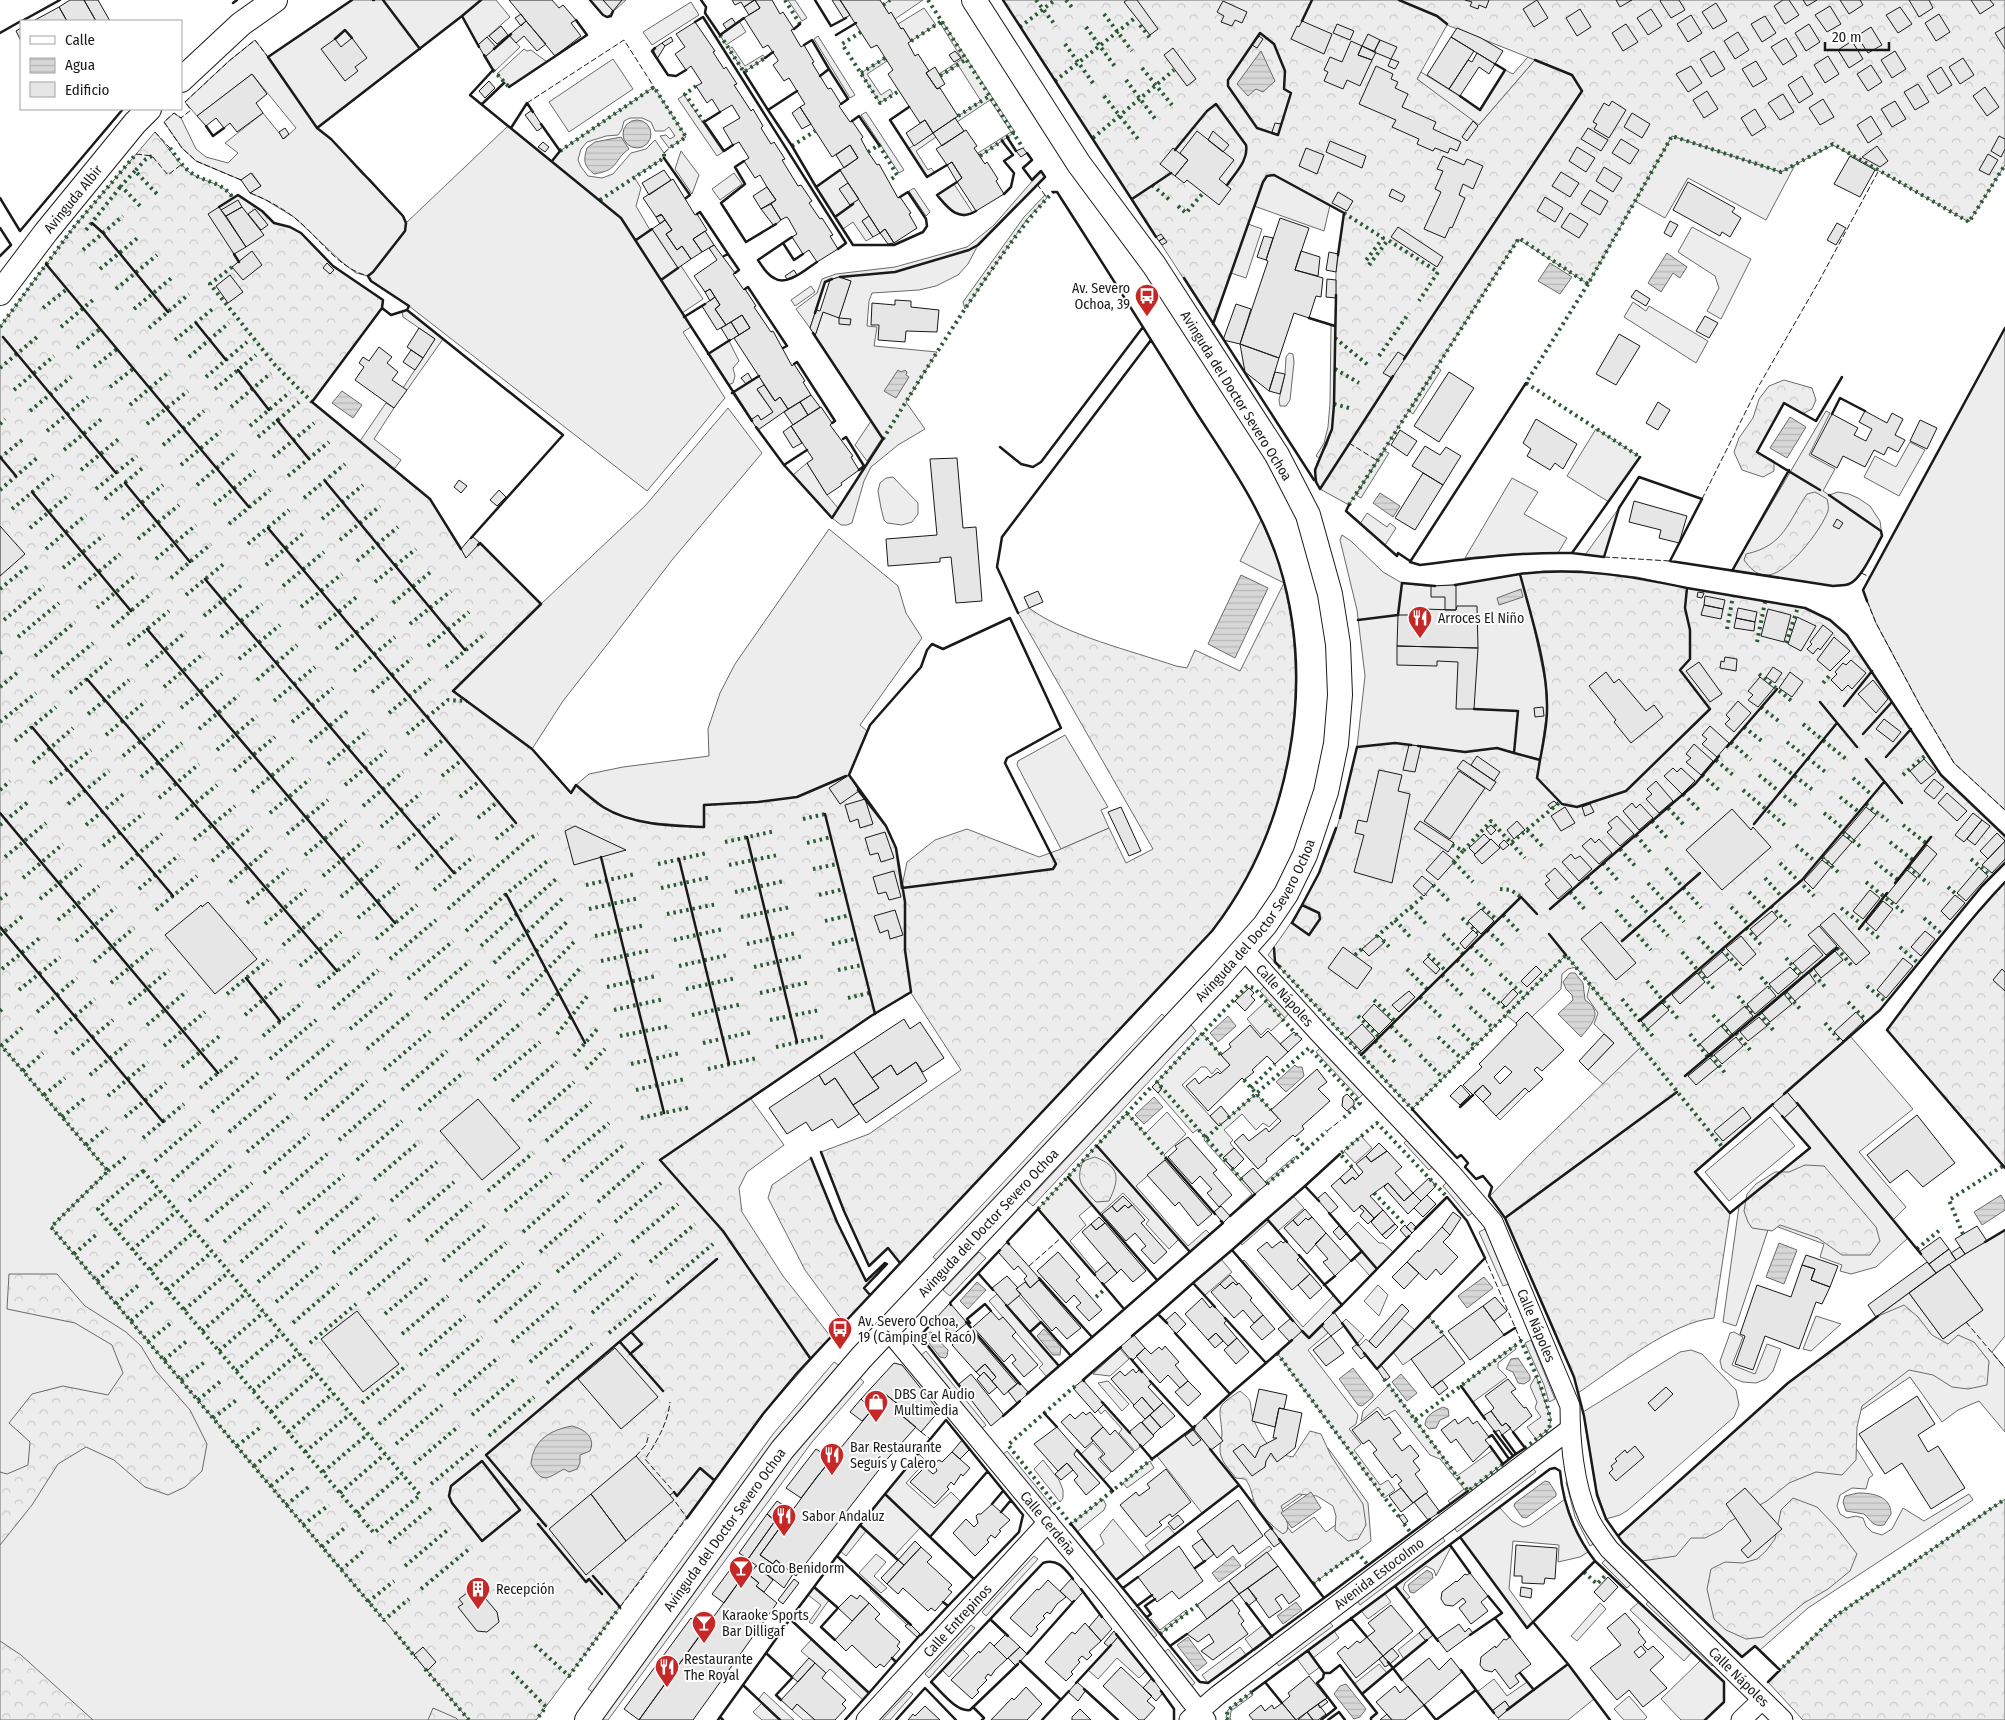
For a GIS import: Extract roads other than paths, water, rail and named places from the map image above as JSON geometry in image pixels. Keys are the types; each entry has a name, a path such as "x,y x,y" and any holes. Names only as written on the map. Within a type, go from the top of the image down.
{"street":[{"path":"182,79 241,24 275,0"},
{"name":"Avinguda del Doctor Severo Ochoa","path":"587,1720 782,1450 888,1330 1244,950 1265,925 1286,894 1305,856 1326,792 1336,744 1340,695 1338,644 1328,585 1308,515 1277,455 1154,265 1079,164 974,0"},
{"name":"Avinguda Albir","path":"0,293 46,232 135,123 149,110"},
{"name":"Calle Nápoles","path":"1244,950 1318,1032 1451,1173 1493,1222 1570,1406 1570,1428 1579,1488 1588,1517 1609,1549 1783,1720"},
{"name":"Calle Cerdeña","path":"888,1330 1048,1522 1197,1717"},
{"name":"Avenida Estocolmo","path":"1197,1717 1570,1428"},
{"name":"Calle Entrepinos","path":"866,1720 1048,1522"},
{"path":"1741,1720 1762,1700"}],"water":[{"path":"1261,51 1275,81 1263,92 1256,89 1248,96 1237,84"},
{"path":"637,120 647,124 651,134 647,144 637,148 627,144 623,134 627,124"},
{"path":"621,137 629,149 608,170 594,174 585,163 587,148 595,142"},
{"path":"1667,253 1687,267 1680,278 1673,273 1661,292 1648,283"},
{"path":"1550,263 1572,277 1560,294 1538,281"},
{"path":"898,370 901,372 905,370 907,372 906,375 909,377 896,398 884,391"},
{"path":"342,391 362,405 353,418 332,403"},
{"path":"1790,417 1806,427 1787,458 1770,448"},
{"path":"1380,493 1400,506 1393,517 1373,503"},
{"path":"1241,575 1268,588 1235,658 1208,644"},
{"path":"1521,589 1523,597 1499,605 1497,598"},
{"path":"1570,973 1575,973 1583,983 1585,1000 1594,1009 1595,1014 1592,1023 1581,1037 1558,1014 1573,1000 1572,995 1566,989 1563,982"},
{"path":"1228,1016 1236,1026 1218,1042 1210,1033"},
{"path":"1295,1065 1302,1067 1304,1076 1286,1092 1276,1082"},
{"path":"1154,1097 1163,1107 1144,1124 1135,1115"},
{"path":"2001,1195 2005,1202 2005,1210 1982,1225 1974,1212"},
{"path":"1779,1243 1797,1250 1784,1284 1766,1277"},
{"path":"1484,1277 1493,1288 1467,1308 1458,1296"},
{"path":"977,1282 986,1290 968,1309 960,1301"},
{"path":"1044,1329 1061,1347 1060,1355 1053,1355 1037,1336"},
{"path":"931,1332 948,1350 945,1358 940,1357 925,1338 926,1333"},
{"path":"1518,1358 1530,1376 1530,1380 1524,1384 1518,1383 1513,1372 1506,1369 1511,1359"},
{"path":"1353,1368 1373,1394 1373,1397 1362,1406 1358,1405 1339,1379"},
{"path":"1401,1374 1417,1393 1407,1401 1392,1382"},
{"path":"1443,1407 1448,1409 1449,1416 1440,1420 1436,1428 1429,1429 1425,1422 1431,1414"},
{"path":"572,1426 588,1434 591,1442 590,1451 580,1455 580,1463 577,1469 569,1472 564,1469 549,1477 542,1477 531,1464 535,1448 550,1433"},
{"path":"1545,1481 1549,1482 1556,1496 1526,1518 1522,1517 1514,1506 1515,1503"},
{"path":"1311,1492 1321,1508 1292,1528 1281,1513"},
{"path":"1858,1493 1875,1495 1885,1499 1891,1514 1884,1525 1872,1523 1864,1514 1846,1511 1843,1502 1845,1496"},
{"path":"1233,1556 1241,1566 1219,1582 1212,1573"},
{"path":"1427,1570 1432,1573 1433,1578 1414,1593 1410,1592 1408,1585"},
{"path":"1296,1602 1302,1610 1283,1624 1277,1616"},
{"path":"1188,1637 1207,1663 1197,1671 1177,1645"},
{"path":"1346,1684 1366,1709 1360,1717 1354,1719 1334,1694 1340,1686"}],"place":[{"name":"Av. Severo Ochoa, 39","path":"1147,317"},
{"name":"Arroces El Niño","path":"1420,639"},
{"name":"Av. Severo Ochoa, 19 (Càmping el Racó)","path":"840,1350"},
{"name":"DBS Car Audio Multimedia","path":"876,1423"},
{"name":"Bar Restaurante Seguís y Calero","path":"832,1476"},
{"name":"Sabor Andaluz","path":"784,1537"},
{"name":"Coco Benidorm","path":"741,1589"},
{"name":"Recepción","path":"478,1610"},
{"name":"Karaoke Sports Bar Dilligaf","path":"704,1644"},
{"name":"Restaurante The Royal","path":"667,1688"}]}
